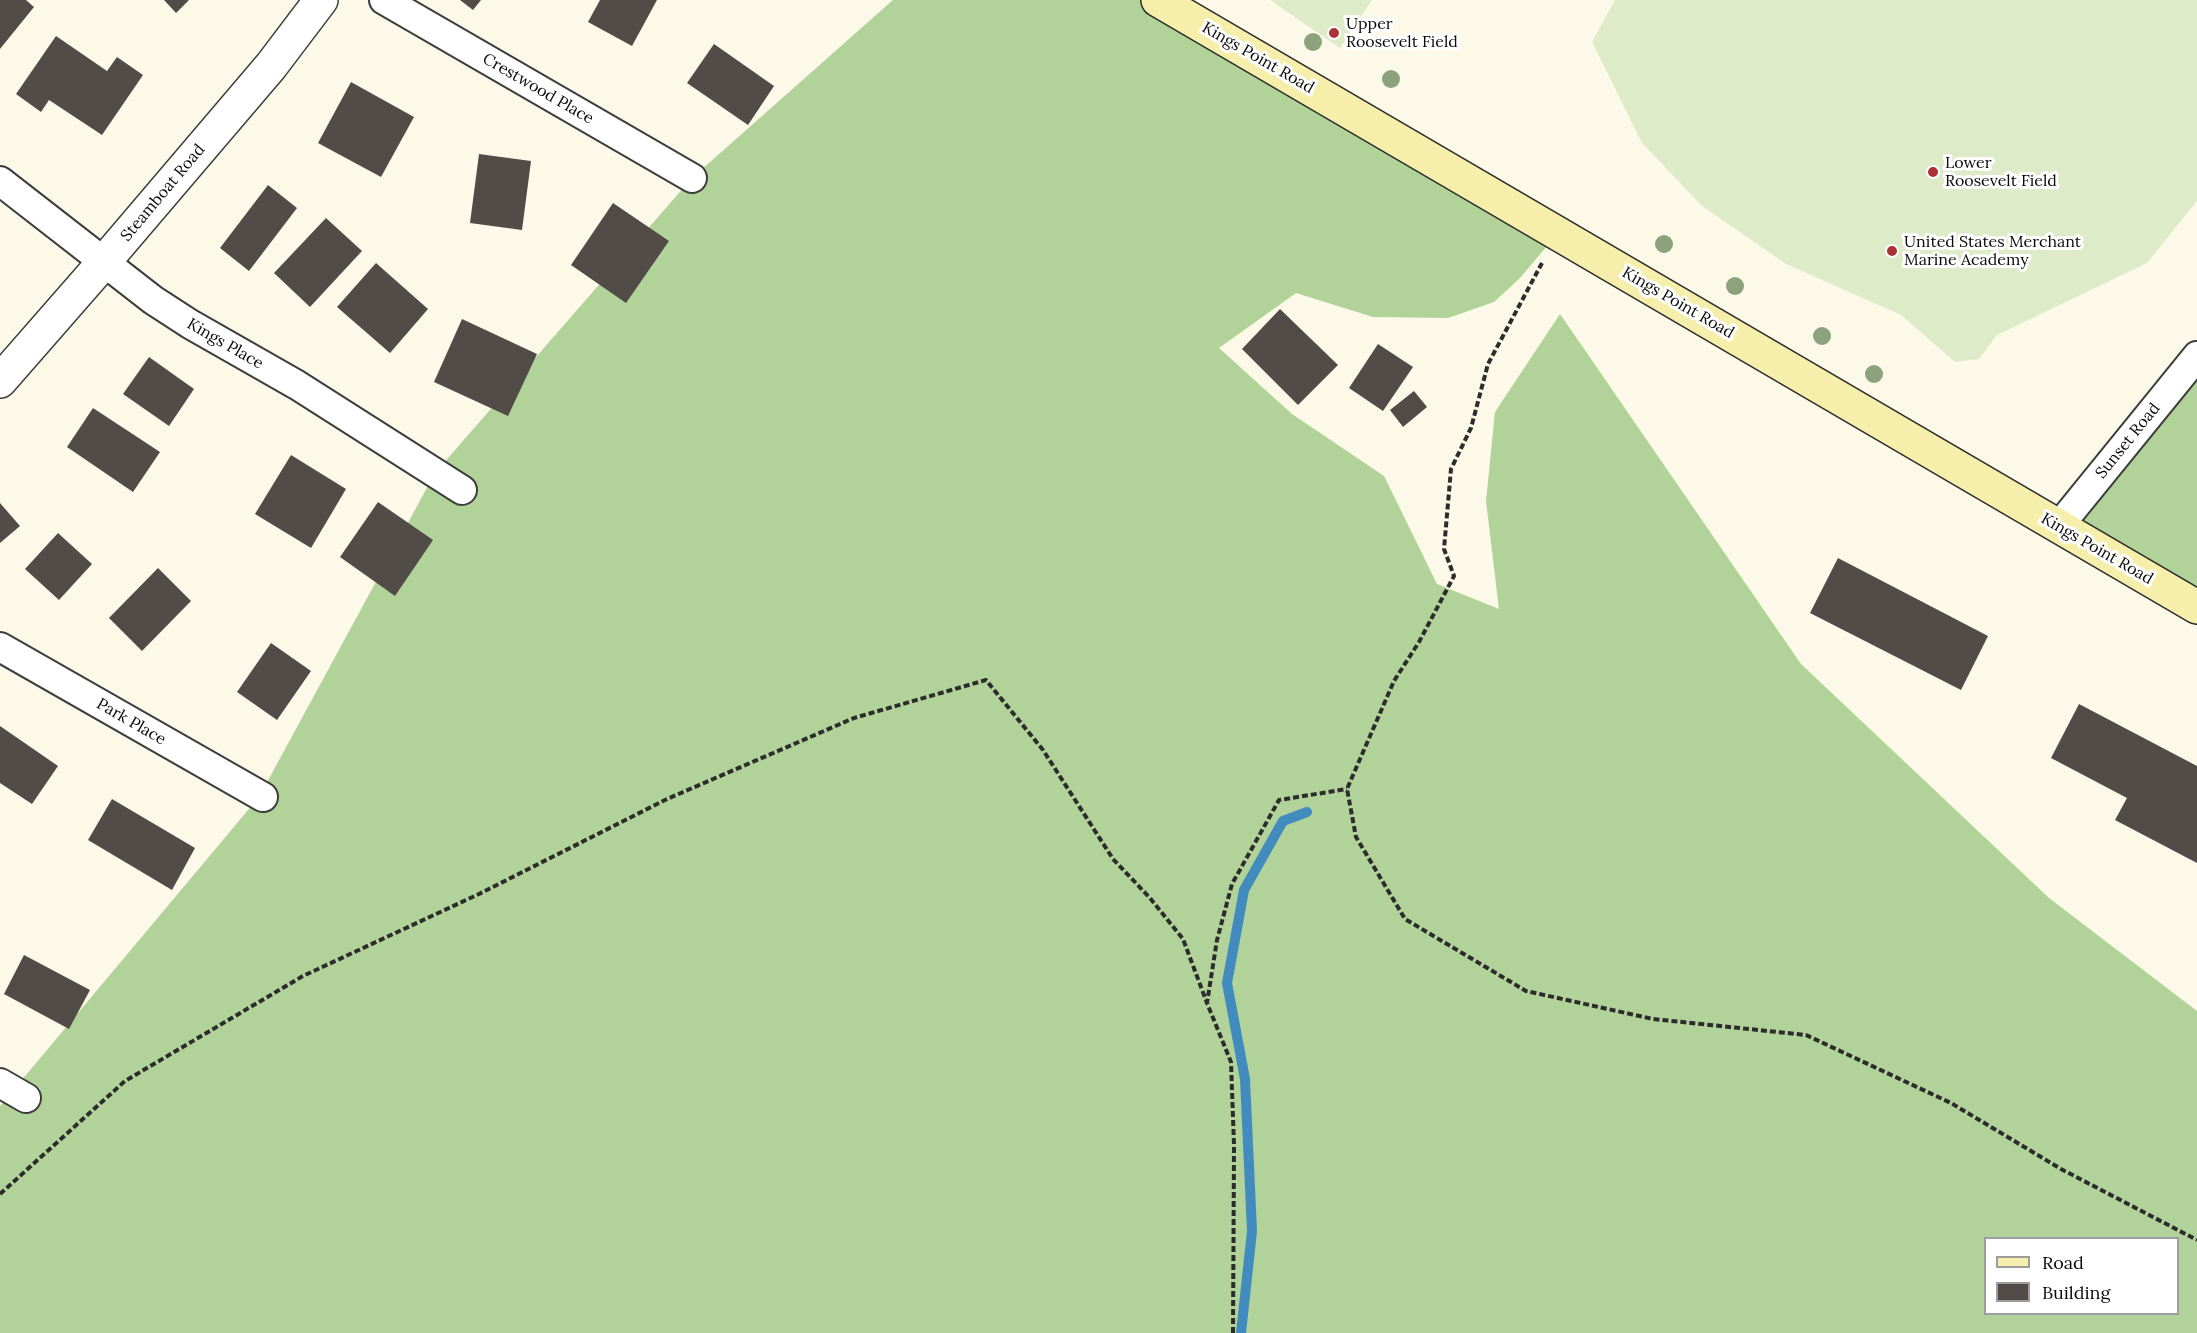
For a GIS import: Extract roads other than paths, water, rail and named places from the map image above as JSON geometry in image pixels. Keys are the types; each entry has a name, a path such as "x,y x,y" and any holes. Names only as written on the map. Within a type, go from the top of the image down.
{"main road":[{"name":"Kings Point Road","path":"1158,0 2197,607"}],"street":[{"name":"Steamboat Road","path":"0,381 271,66 321,0"},
{"name":"Crestwood Place","path":"384,0 692,178"},
{"name":"Kings Place","path":"0,181 153,300 190,324 297,385 462,490"},
{"name":"Sunset Road","path":"2059,526 2197,356"},
{"name":"Park Place","path":"0,647 263,797"},
{"path":"0,1083 26,1098"}],"waterway":[{"path":"1241,1333 1252,1231 1245,1079 1227,983 1244,890 1283,821 1307,812"}],"place":[{"name":"Upper Roosevelt Field","path":"1334,33"},
{"name":"Lower Roosevelt Field","path":"1933,172"},
{"name":"United States Merchant Marine Academy","path":"1892,251"}]}
